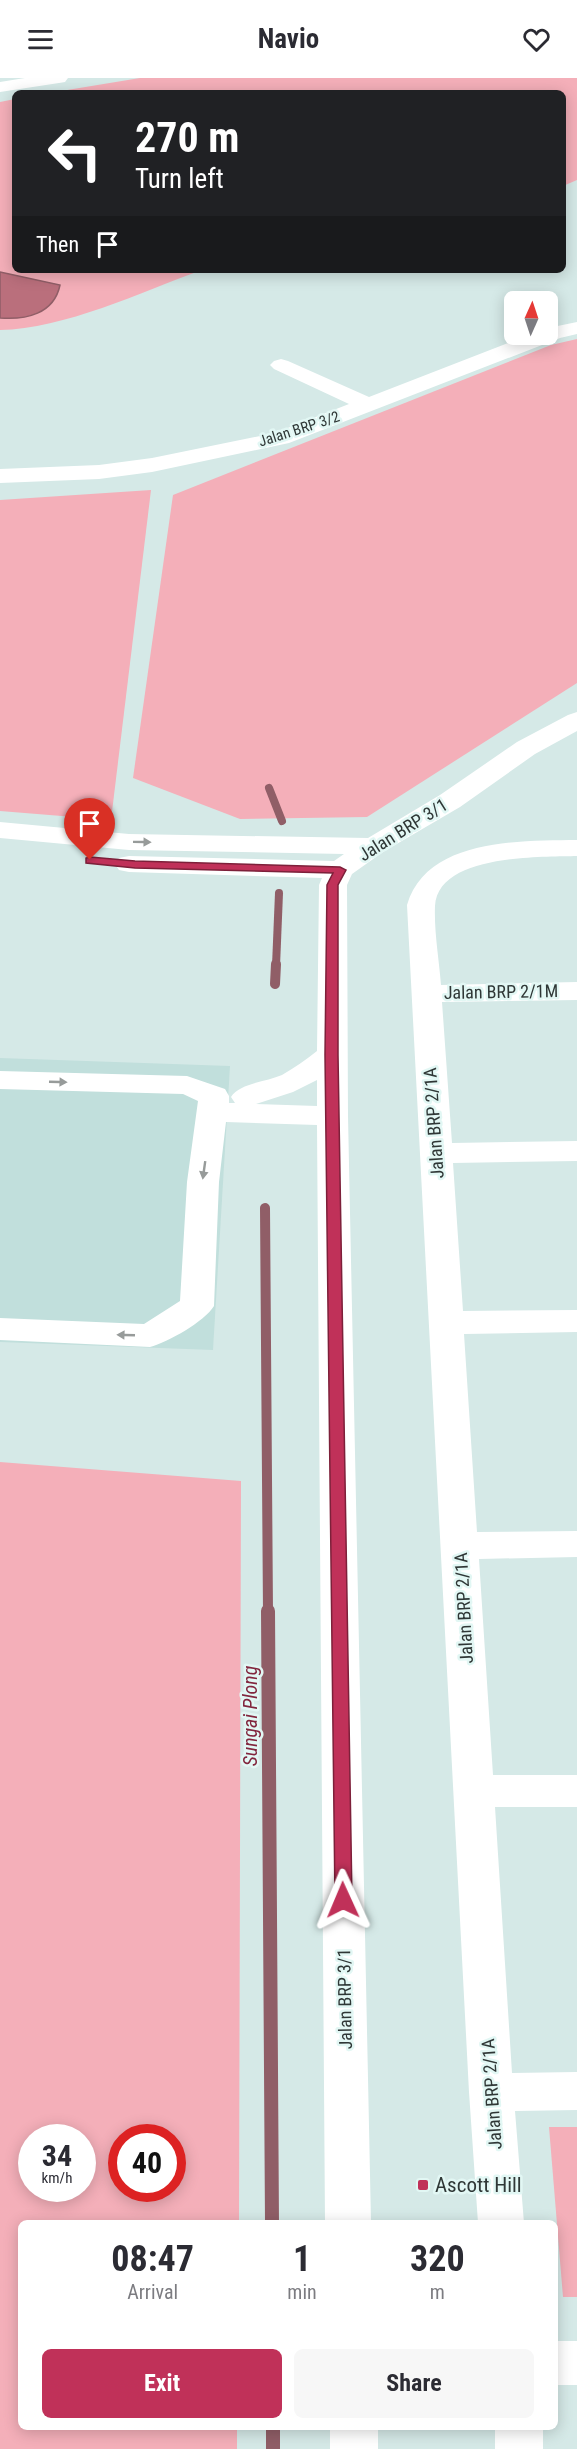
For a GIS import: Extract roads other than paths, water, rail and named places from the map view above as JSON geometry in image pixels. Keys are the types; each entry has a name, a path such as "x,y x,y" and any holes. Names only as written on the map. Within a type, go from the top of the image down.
{"street":[{"path":"5,83 59,78"},
{"name":"Jalan BRP 3/2","path":"3,470 99,472 152,465 281,438 554,333 577,328"},
{"path":"281,365 369,405"},
{"name":"Jalan BRP 3/1","path":"348,2220 331,1055 333,885 340,870 373,846 450,801 526,748 577,720"},
{"path":"0,830 129,842 373,846"},
{"name":"Jalan BRP 2/1A","path":"501,2220 491,2092 421,905 428,886 453,867 469,860 495,852 577,848"},
{"path":"0,852 135,864 340,870"},
{"name":"Jalan BRP 2/1M","path":"425,994 577,991"},
{"path":"246,1105 307,1076 331,1055"},
{"path":"0,1080 187,1085 213,1104 332,1108"},
{"path":"0,1329 150,1336 197,1306 203,1182 213,1104"},
{"path":"246,1105 310,1141 333,1164"},
{"path":"437,1153 577,1151"},
{"path":"446,1323 577,1321"},
{"path":"460,1546 577,1544"},
{"path":"475,1791 577,1791"},
{"path":"491,2092 577,2091"},
{"path":"558,2363 577,2363"},
{"path":"354,2430 354,2449"},
{"path":"519,2430 519,2449"}],"waterway":[{"name":"Sungai Plong","path":"269,788 282,821"},
{"name":"Sungai Plong","path":"276,966 279,893"},
{"name":"Sungai Plong","path":"275,984 276,964"},
{"name":"Sungai Plong","path":"265,1208 268,1613"},
{"name":"Sungai Plong","path":"268,1611 272,2220"},
{"name":"Sungai Plong","path":"273,2430 273,2449"}],"place":[{"name":"Ascott Hill","path":"423,2185"}]}
